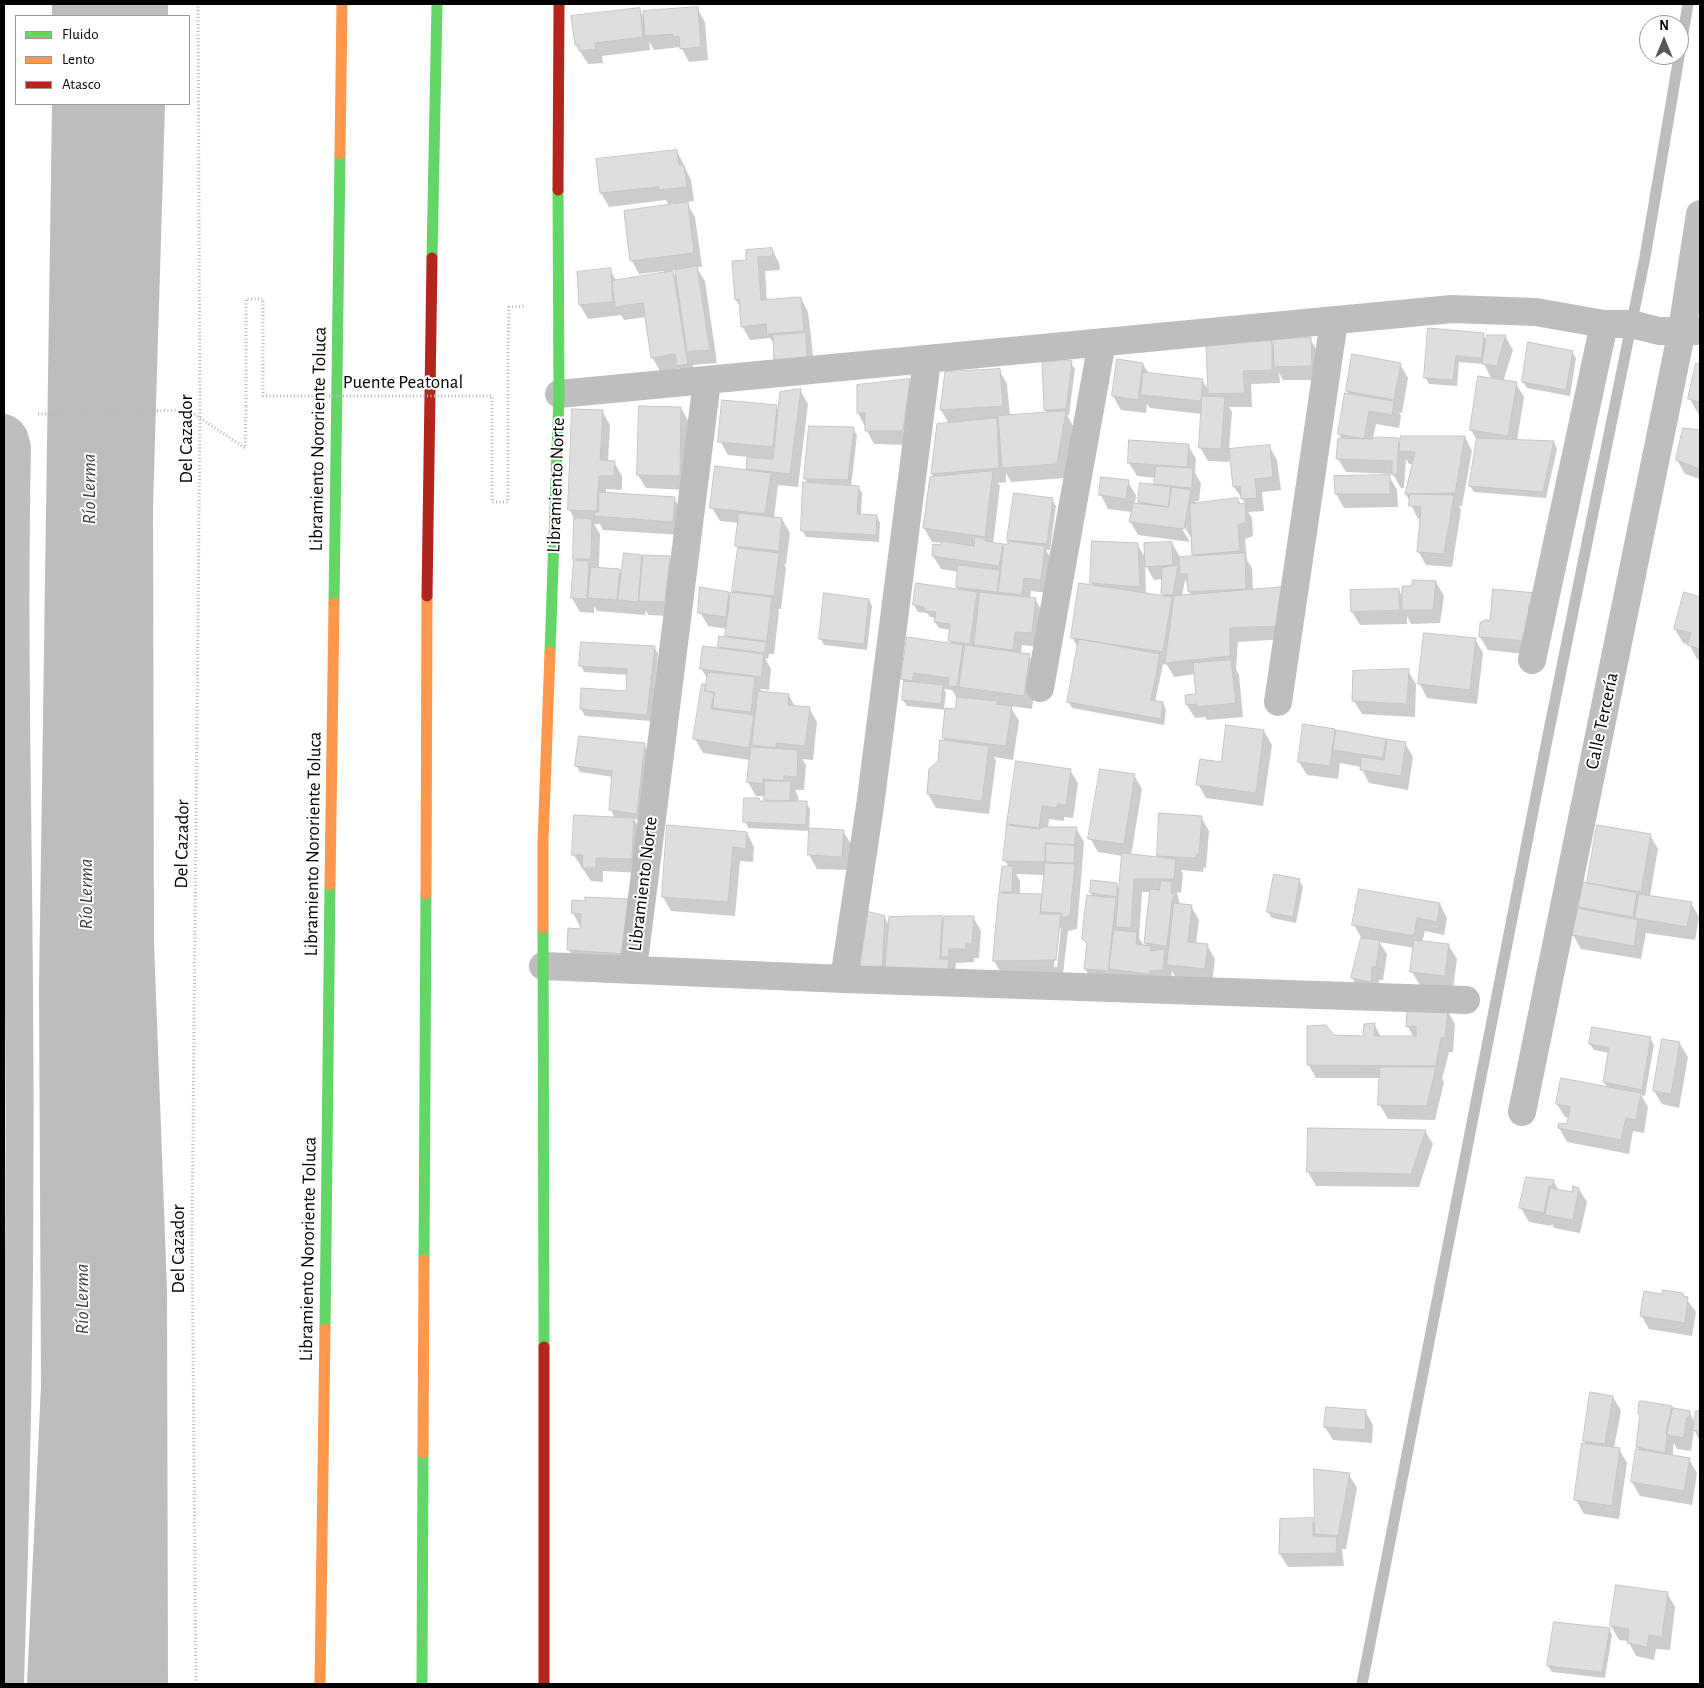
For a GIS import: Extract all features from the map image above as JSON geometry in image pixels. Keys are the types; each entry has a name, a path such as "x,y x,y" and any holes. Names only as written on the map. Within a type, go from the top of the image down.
{"main road":[{"name":"Libramiento Nororiente Toluca","path":"320,1684 342,4"},
{"path":"422,1684 428,498 437,4"},
{"name":"Libramiento Norte","path":"544,1684 543,833 559,394 557,305 559,4"}],"street":[{"name":"Calle Tercería","path":"1522,1112 1680,331 1700,214"},
{"path":"559,394 927,361 1102,342 1452,310 1536,312 1604,324 1631,324 1680,331"},
{"path":"1278,702 1334,321"},
{"path":"1532,660 1604,324"},
{"path":"1040,688 1102,342"},
{"path":"844,979 870,806 927,361"},
{"name":"Libramiento Norte","path":"633,970 707,381"},
{"path":"10,1684 18,1430 11,997 17,448 14,424"},
{"path":"543,966 844,979 1466,1000"}],"path":[{"name":"Del Cazador","path":"196,1684 192,1224 200,419 198,4"},
{"name":"Puente Peatonal","path":"200,419 245,448 246,299 262,299 262,396 492,396 492,502 508,502 509,307 557,305"},
{"path":"14,424 188,410 200,419"}],"water":[{"path":"52,4 168,4 168,15 52,15"},
{"name":"Río Lerma","path":"52,105 165,105 153,506 154,943 167,1289 168,1684 27,1684 41,1386 39,987"}],"building":[{"path":"698,7 701,47 680,49 679,36 673,37 673,34 645,36 643,11"},
{"path":"640,8 643,37 595,43 596,49 579,51 579,45 575,45 571,16"},
{"path":"677,150 679,165 684,165 687,187 659,190 659,187 600,193 596,159"},
{"path":"688,202 694,253 630,261 624,211"},
{"path":"772,248 773,256 758,257 761,300 801,297 804,331 767,334 766,324 741,327 739,299 735,300 732,261 746,260 746,250"},
{"path":"697,266 710,350 687,352 675,270"},
{"path":"611,268 613,302 579,305 577,272"},
{"path":"673,271 688,364 677,366 675,354 651,358 643,303 615,307 612,281"},
{"path":"1428,328 1484,333 1482,358 1456,356 1453,380 1424,378"},
{"path":"806,333 807,358 774,360 773,335"},
{"path":"1487,335 1506,335 1497,366 1482,364"},
{"path":"1311,338 1312,366 1274,367 1273,339"},
{"path":"1272,341 1272,370 1243,371 1245,393 1208,394 1206,343"},
{"path":"1528,342 1573,351 1566,390 1522,382"},
{"path":"1352,354 1401,363 1394,400 1346,391"},
{"path":"1117,359 1143,363 1138,400 1112,396"},
{"path":"1072,361 1066,409 1044,410 1042,362"},
{"path":"1696,363 1700,364 1700,402 1688,399"},
{"path":"1000,369 1003,406 940,410 945,372"},
{"path":"1143,372 1203,379 1201,401 1141,395"},
{"path":"1478,376 1517,382 1508,436 1470,430"},
{"path":"910,379 903,431 865,431 865,413 857,413 857,385"},
{"path":"801,389 790,474 746,469 747,457 773,459 780,392"},
{"path":"1345,393 1394,401 1392,415 1369,411 1364,439 1338,434"},
{"path":"1202,396 1225,397 1221,449 1199,448"},
{"path":"722,400 777,405 773,447 718,442"},
{"path":"639,406 681,407 680,476 637,475"},
{"path":"572,409 603,410 600,460 615,461 614,476 599,476 597,511 568,510"},
{"path":"1066,411 1057,464 1002,468 998,416"},
{"path":"997,418 999,468 931,474 937,424"},
{"path":"809,426 854,427 848,480 804,479"},
{"path":"1683,428 1700,430 1700,469 1676,460"},
{"path":"1401,436 1465,436 1455,493 1405,494 1415,452 1399,451"},
{"path":"1376,437 1399,438 1397,475 1392,475 1392,461 1336,459 1338,438 1371,439"},
{"path":"1477,438 1554,441 1543,492 1469,486"},
{"path":"1129,440 1189,444 1187,467 1128,463"},
{"path":"1270,445 1273,477 1255,479 1257,498 1241,499 1240,486 1233,487 1229,449"},
{"path":"715,466 771,473 765,514 710,508"},
{"path":"1156,466 1193,468 1192,488 1154,485"},
{"path":"993,471 985,537 923,528 930,477"},
{"path":"1390,475 1390,494 1335,494 1334,476"},
{"path":"1101,477 1129,480 1126,499 1099,495"},
{"path":"803,482 859,486 857,514 877,515 876,535 801,531"},
{"path":"1140,483 1171,486 1168,507 1138,502"},
{"path":"1172,487 1191,490 1184,529 1129,522 1133,503 1168,507"},
{"path":"599,492 675,497 673,522 594,516 595,512 598,512"},
{"path":"1014,493 1053,498 1047,544 1007,540"},
{"path":"1410,494 1454,495 1444,554 1417,552 1421,507 1409,506"},
{"path":"1238,498 1239,504 1245,503 1246,522 1238,525 1240,551 1192,555 1190,504"},
{"path":"739,513 782,518 779,551 735,546"},
{"path":"574,518 592,519 591,559 573,559"},
{"path":"975,537 1003,544 999,566 932,556 933,544 941,545 942,541 974,546"},
{"path":"1008,541 1045,546 1041,580 1024,578 1022,595 998,592 1004,544 1008,544"},
{"path":"1092,541 1138,543 1140,587 1090,583"},
{"path":"1172,542 1173,565 1145,567 1144,543"},
{"path":"738,548 779,553 774,596 732,591"},
{"path":"624,553 642,555 638,602 618,600"},
{"path":"1245,553 1246,589 1188,592 1187,574 1180,574 1179,557"},
{"path":"643,555 670,556 665,602 639,601"},
{"path":"574,560 589,561 587,599 571,598"},
{"path":"958,565 1000,570 997,592 956,587"},
{"path":"1178,565 1173,595 1161,594 1162,568"},
{"path":"591,567 620,569 617,600 588,598"},
{"path":"1413,580 1436,581 1433,610 1402,610 1402,586 1411,586"},
{"path":"916,583 977,592 970,644 948,641 950,624 934,622 936,612 925,611 924,607 913,605"},
{"path":"1079,583 1172,597 1163,652 1071,638"},
{"path":"700,587 729,592 726,617 698,613"},
{"path":"1284,587 1279,626 1230,628 1230,656 1165,663 1174,596"},
{"path":"1399,589 1400,610 1351,612 1350,590"},
{"path":"1493,589 1536,593 1535,604 1529,604 1526,641 1479,637 1480,623 1490,620"},
{"path":"731,592 772,597 767,641 725,636"},
{"path":"980,592 1036,598 1032,633 1015,632 1013,650 974,645"},
{"path":"1684,592 1700,597 1700,649 1687,645 1691,633 1674,629"},
{"path":"824,593 869,599 864,644 819,639"},
{"path":"1424,633 1476,638 1470,690 1418,684"},
{"path":"719,636 766,642 765,653 718,647"},
{"path":"907,637 963,645 957,687 948,686 949,678 914,673 912,681 901,679"},
{"path":"1079,639 1160,654 1151,700 1163,702 1161,719 1067,702"},
{"path":"581,642 655,646 647,715 580,709 581,688 626,691 627,669 579,666"},
{"path":"965,645 1030,654 1024,696 959,687"},
{"path":"703,646 764,654 761,677 700,669"},
{"path":"1231,660 1236,703 1197,707 1197,704 1186,705 1185,695 1196,694 1193,663"},
{"path":"1409,669 1407,704 1352,701 1353,671"},
{"path":"708,672 755,677 751,712 713,708 714,692 705,691"},
{"path":"904,681 943,685 941,704 902,700"},
{"path":"702,684 706,684 705,691 714,693 711,709 754,715 749,748 693,739"},
{"path":"758,691 789,694 788,705 810,707 805,746 776,743 776,748 752,745"},
{"path":"957,697 999,701 996,704 1012,706 1006,746 942,738 945,708 955,709"},
{"path":"1303,724 1335,729 1330,766 1298,762"},
{"path":"1226,725 1264,730 1256,793 1196,785 1200,759 1221,762"},
{"path":"1336,730 1386,739 1383,758 1333,750"},
{"path":"579,736 645,743 637,814 609,810 612,771 575,766"},
{"path":"1387,739 1406,742 1401,776 1360,770 1361,757 1384,760"},
{"path":"940,740 989,746 982,801 927,794 929,769 938,761"},
{"path":"751,747 798,750 797,777 784,776 784,781 763,779 763,784 747,782"},
{"path":"1016,761 1071,769 1066,805 1057,804 1057,808 1042,806 1039,828 1007,824"},
{"path":"1100,769 1135,774 1124,844 1088,839"},
{"path":"765,781 791,781 790,801 764,800"},
{"path":"744,798 759,798 760,801 807,801 806,825 743,822"},
{"path":"1159,813 1202,816 1199,855 1196,854 1196,858 1157,856"},
{"path":"574,815 634,818 632,859 596,858 596,868 582,868 583,855 572,855"},
{"path":"667,825 747,832 746,849 733,847 728,902 662,897"},
{"path":"1007,825 1040,829 1041,827 1077,827 1074,845 1045,843 1045,862 1003,861"},
{"path":"1597,825 1651,834 1641,892 1587,883"},
{"path":"809,828 844,830 842,857 808,855"},
{"path":"1046,844 1075,845 1074,863 1046,862"},
{"path":"1122,853 1176,859 1174,879 1134,879 1131,928 1116,927"},
{"path":"1045,863 1075,864 1070,915 1066,917 1062,917 1062,913 1041,912"},
{"path":"1013,866 1012,892 999,892 1002,867"},
{"path":"1274,874 1300,879 1293,917 1267,912"},
{"path":"1091,880 1117,883 1117,897 1090,893"},
{"path":"1161,880 1172,882 1171,893 1175,894 1172,901 1167,946 1144,943 1150,889 1159,890"},
{"path":"1583,882 1637,893 1633,917 1578,907"},
{"path":"1359,889 1440,903 1437,922 1417,918 1414,936 1352,925"},
{"path":"999,893 1042,894 1040,914 1061,914 1056,960 993,961"},
{"path":"1639,894 1692,902 1687,927 1635,918"},
{"path":"1087,895 1116,898 1108,971 1084,969 1087,943 1082,939"},
{"path":"585,897 628,899 625,954 567,950 568,928 580,929 581,914 571,913 572,900 585,901"},
{"path":"1174,903 1192,905 1188,942 1208,944 1205,969 1167,965"},
{"path":"1577,908 1638,920 1634,946 1572,935"},
{"path":"866,911 885,916 882,971 857,967"},
{"path":"942,916 940,959 949,959 948,971 885,968 889,917"},
{"path":"944,916 974,916 972,944 966,944 966,949 949,949 948,957 941,957"},
{"path":"1114,930 1137,932 1136,944 1151,946 1151,951 1165,949 1163,970 1150,971 1150,974 1109,969"},
{"path":"1361,938 1380,940 1376,967 1372,967 1371,982 1351,978"},
{"path":"1414,940 1449,944 1445,976 1410,972"},
{"path":"1448,1009 1445,1038 1441,1038 1436,1066 1307,1065 1307,1026 1326,1025 1334,1035 1363,1036 1364,1024 1375,1023 1374,1036 1416,1036 1416,1026 1406,1027 1407,1010"},
{"path":"1592,1027 1651,1037 1642,1090 1603,1082 1609,1048 1589,1044"},
{"path":"1662,1039 1680,1042 1671,1094 1653,1091"},
{"path":"1380,1067 1436,1067 1427,1106 1378,1105"},
{"path":"1561,1078 1641,1093 1636,1120 1626,1118 1621,1140 1558,1128 1559,1123 1567,1124 1570,1107 1556,1104"},
{"path":"1308,1128 1426,1130 1411,1174 1307,1172"},
{"path":"1526,1177 1554,1180 1553,1186 1549,1186 1544,1213 1519,1208"},
{"path":"1573,1186 1579,1188 1573,1220 1545,1215 1550,1188 1572,1192"},
{"path":"1663,1290 1683,1293 1683,1296 1688,1297 1685,1323 1640,1316 1644,1291 1662,1294"},
{"path":"1590,1392 1613,1396 1605,1444 1583,1441"},
{"path":"1639,1402 1672,1406 1666,1433 1665,1453 1636,1447 1640,1415 1638,1414"},
{"path":"1326,1407 1366,1410 1365,1430 1324,1427"},
{"path":"1673,1408 1690,1411 1690,1417 1687,1417 1683,1438 1668,1435 1667,1433"},
{"path":"1696,1411 1700,1411 1700,1432 1693,1430"},
{"path":"1582,1443 1620,1448 1612,1506 1574,1500"},
{"path":"1636,1449 1690,1458 1684,1491 1631,1482"},
{"path":"1314,1469 1350,1473 1338,1536 1315,1534"},
{"path":"1313,1518 1313,1536 1337,1537 1336,1553 1279,1554 1280,1519"},
{"path":"1616,1585 1668,1592 1662,1637 1649,1635 1647,1647 1627,1643 1629,1629 1610,1626"},
{"path":"1554,1622 1610,1628 1602,1672 1547,1666"}],"waterway":[{"path":"1362,1684 1547,740 1645,257 1688,4"}],"traffic: fast":[{"path":"432,258 437,4"},
{"path":"334,603 340,154"},
{"path":"550,652 559,394 558,190"},
{"path":"325,1329 330,885"},
{"path":"424,1260 426,894"},
{"path":"543,928 544,1347"},
{"path":"422,1684 423,1453"}],"traffic: slow":[{"path":"340,154 342,4"},
{"path":"426,894 427,596"},
{"path":"330,885 334,603"},
{"path":"543,928 543,843 550,652"},
{"path":"423,1453 424,1260"},
{"path":"320,1684 325,1329"}],"traffic: jam":[{"path":"558,190 559,4"},
{"path":"427,596 432,258"},
{"path":"544,1347 544,1684"}]}
